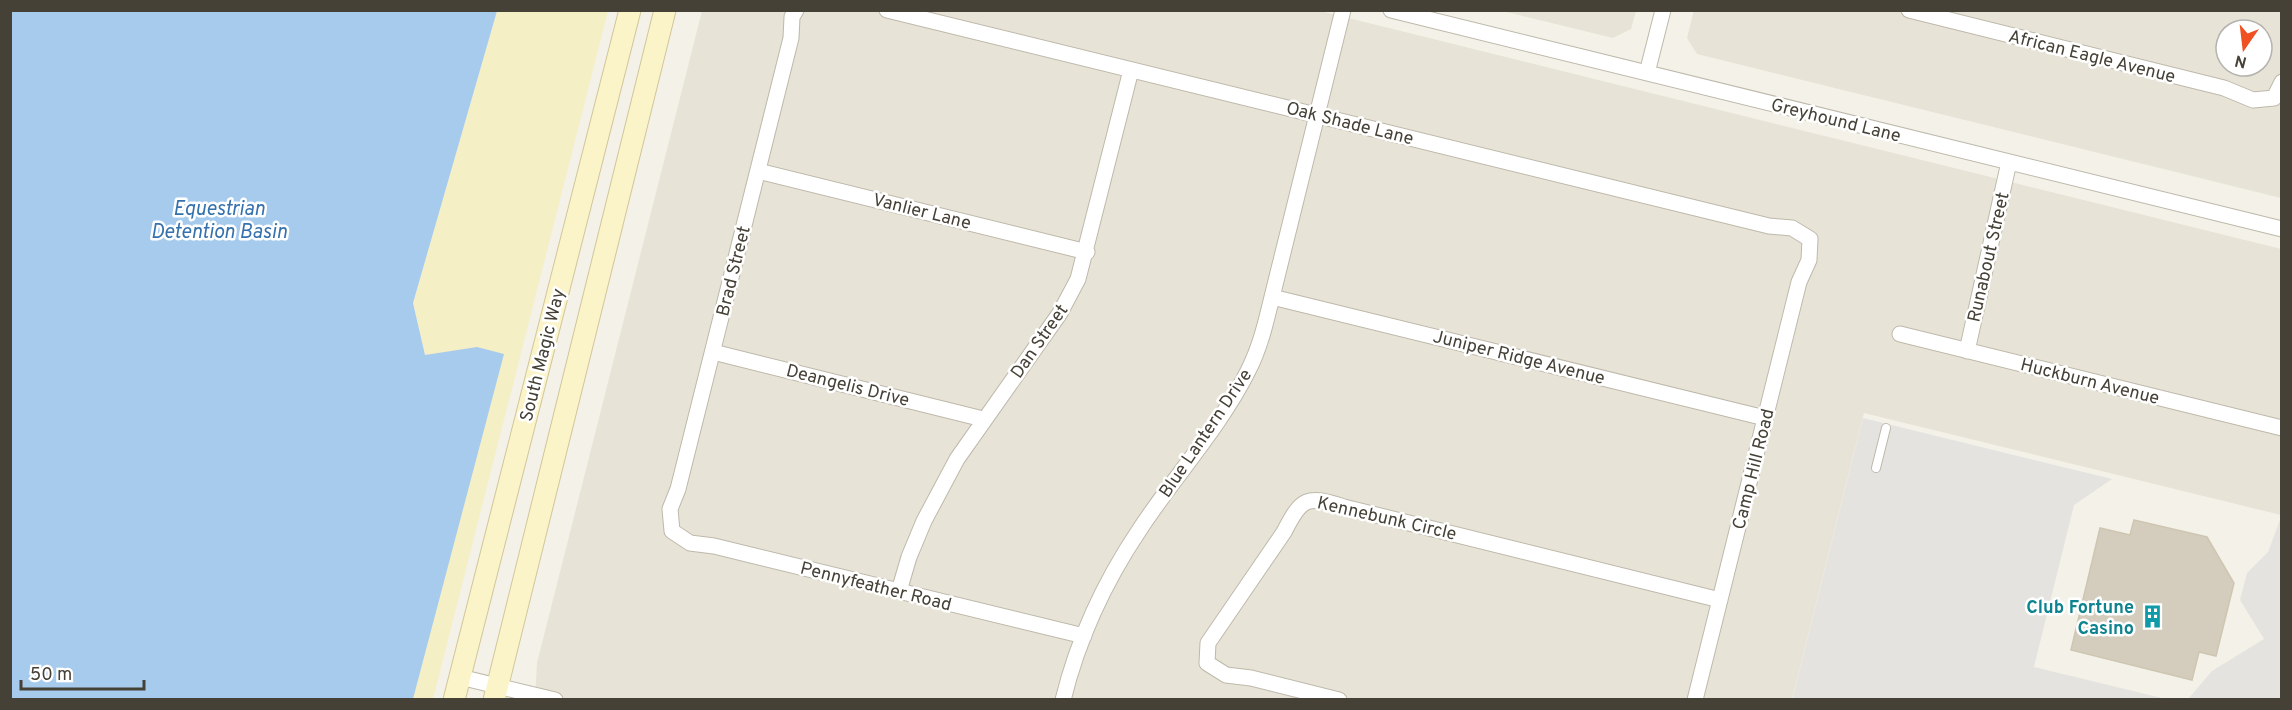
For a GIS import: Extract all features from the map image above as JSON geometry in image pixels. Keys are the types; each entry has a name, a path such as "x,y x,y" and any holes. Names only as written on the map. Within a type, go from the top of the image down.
{"street":[{"name":"South Magic Way","path":"454,699 630,10"},
{"name":"South Magic Way","path":"496,693 665,10"},
{"name":"Brad Street","path":"672,531 670,509 678,489 713,351 790,38 792,17 796,10"},
{"name":"Oak Shade Lane","path":"888,10 1769,226 1792,228 1810,239"},
{"name":"Blue Lantern Drive","path":"1063,699 1097,603 1128,548 1235,395 1249,369 1262,336 1343,10"},
{"name":"Greyhound Lane","path":"1390,10 2282,229"},
{"path":"1647,74 1662,10"},
{"name":"African Eagle Avenue","path":"1909,10 2224,88 2253,99 2274,98 2282,82"},
{"name":"Dan Street","path":"899,591 909,557 924,521 957,459 1068,299 1078,279 1131,70"},
{"name":"Runabout Street","path":"1967,351 2010,162"},
{"name":"Vanlier Lane","path":"758,171 1086,252"},
{"name":"Camp Hill Road","path":"1695,699 1799,282 1809,260 1810,239"},
{"name":"Juniper Ridge Avenue","path":"1272,297 1765,418"},
{"name":"Huckburn Avenue","path":"1900,334 2282,428"},
{"name":"Deangelis Drive","path":"713,351 984,419"},
{"name":"Kennebunk Circle","path":"1339,699 1251,678 1226,675 1207,663 1208,644 1284,532 1293,514 1305,501 1320,499 1344,507 1720,600"},
{"name":"Pennyfeather Road","path":"672,531 690,543 714,546 1084,636"},
{"path":"460,676 496,693 549,699"}],"lane":[{"path":"1876,468 1886,428"}],"shaded area":[{"path":"1694,10 2281,11 2281,198 1697,54 1687,38"},
{"path":"702,11 1320,11 2281,249 2281,515 1864,413 1792,699 535,700 537,663"},
{"path":"1502,11 1636,11 1631,29 1613,38"},
{"path":"1863,418 2112,479 2074,505 2034,667 2166,699 1792,700"},
{"path":"2280,520 2282,521 2281,699 2188,699 2212,671 2264,639 2240,600 2247,573 2268,552"}],"sand":[{"path":"497,11 608,11 433,699 331,700 425,356 413,303"}],"water":[{"name":"Equestrian Detention Basin","path":"10,11 497,11 413,303 425,355 477,347 504,354 413,699 11,699"}],"building":[{"name":"Club Fortune Casino","path":"2134,520 2207,537 2234,583 2216,656 2199,652 2192,680 2071,650 2100,528 2130,535"}],"place":[{"name":"Club Fortune Casino","path":"2152,617"}]}
